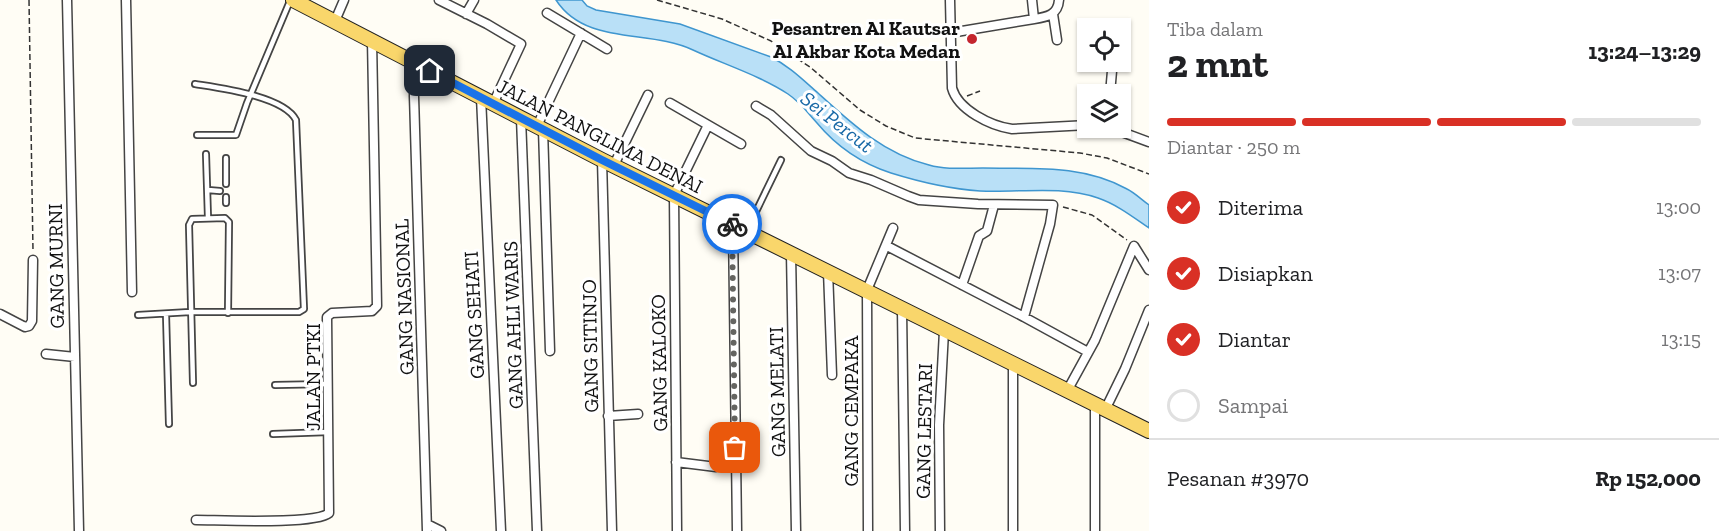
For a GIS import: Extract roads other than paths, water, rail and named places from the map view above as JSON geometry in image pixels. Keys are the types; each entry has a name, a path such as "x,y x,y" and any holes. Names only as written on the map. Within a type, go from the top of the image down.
{"main road":[{"name":"JALAN PANGLIMA DENAI","path":"291,0 608,163 1149,431"}],"street":[{"name":"GANG MURNI","path":"67,0 79,531"},
{"path":"126,0 132,292"},
{"path":"334,21 344,0"},
{"path":"439,0 521,44 487,101"},
{"path":"466,14 474,0"},
{"path":"950,0 952,88 958,100 974,113 1007,128 1077,125"},
{"path":"1032,0 1034,19"},
{"path":"1057,40 1053,14 1059,0"},
{"path":"547,13 607,49"},
{"path":"950,33 1053,14"},
{"path":"550,351 540,128 581,33"},
{"name":"JALAN PTKI","path":"196,520 271,520 326,516 330,510 328,314 372,311 377,306 372,40"},
{"name":"GANG NASIONAL","path":"415,63 414,108 427,528"},
{"path":"608,163 648,95"},
{"name":"GANG SEHATI","path":"487,101 501,531"},
{"path":"669,103 741,144"},
{"path":"756,106 771,115 808,149 849,173 919,200 994,205 1053,205 1050,224 1024,317"},
{"name":"GANG AHLI WARIS","path":"521,118 537,531"},
{"path":"674,195 708,125"},
{"path":"1131,135 1149,142"},
{"name":"GANG SITINJO","path":"608,163 608,416 612,531"},
{"name":"GANG KALOKO","path":"674,195 677,531"},
{"path":"962,285 979,236 987,231 994,205"},
{"path":"733,225 737,531"},
{"path":"867,290 893,228"},
{"path":"886,246 1088,352"},
{"path":"1067,391 1095,340 1134,246 1149,270"},
{"name":"GANG MELATI","path":"791,253 796,531"},
{"path":"0,314 25,327 28,327 32,321 33,260"},
{"path":"828,271 832,375"},
{"name":"GANG CEMPAKA","path":"867,290 868,531"},
{"path":"902,309 905,531"},
{"path":"1095,531 1100,407 1125,369 1149,310"},
{"name":"GANG LESTARI","path":"940,531 939,425 944,331"},
{"path":"46,354 75,357"},
{"path":"1012,364 1013,531"},
{"path":"608,416 638,414"},
{"path":"676,462 716,467"},
{"path":"427,528 441,531"}],"lane":[{"path":"197,135 236,135 291,0"},
{"path":"138,315 190,312 299,312 304,309 296,120 292,112 251,94 195,84"},
{"path":"206,153 208,218"},
{"path":"226,158 226,184"},
{"path":"746,231 781,160"},
{"path":"208,190 220,191"},
{"path":"193,383 189,222 194,219 225,218 229,222 228,313"},
{"path":"166,314 169,424"},
{"path":"275,385 328,384"},
{"path":"273,434 329,432"}],"water":[{"name":"Sei Percut","path":"556,0 582,0 587,6 596,10 680,24 771,57 796,74 869,136 913,160 935,167 1020,168 1075,172 1110,181 1130,191 1149,205 1149,228 1111,204 1084,194 1054,191 969,190 924,182 880,169 841,147 796,100 766,82 676,44 619,34 584,24 569,14"}],"place":[{"name":"Pesantren Al Kautsar Al Akbar Kota Medan","path":"972,39"}]}
